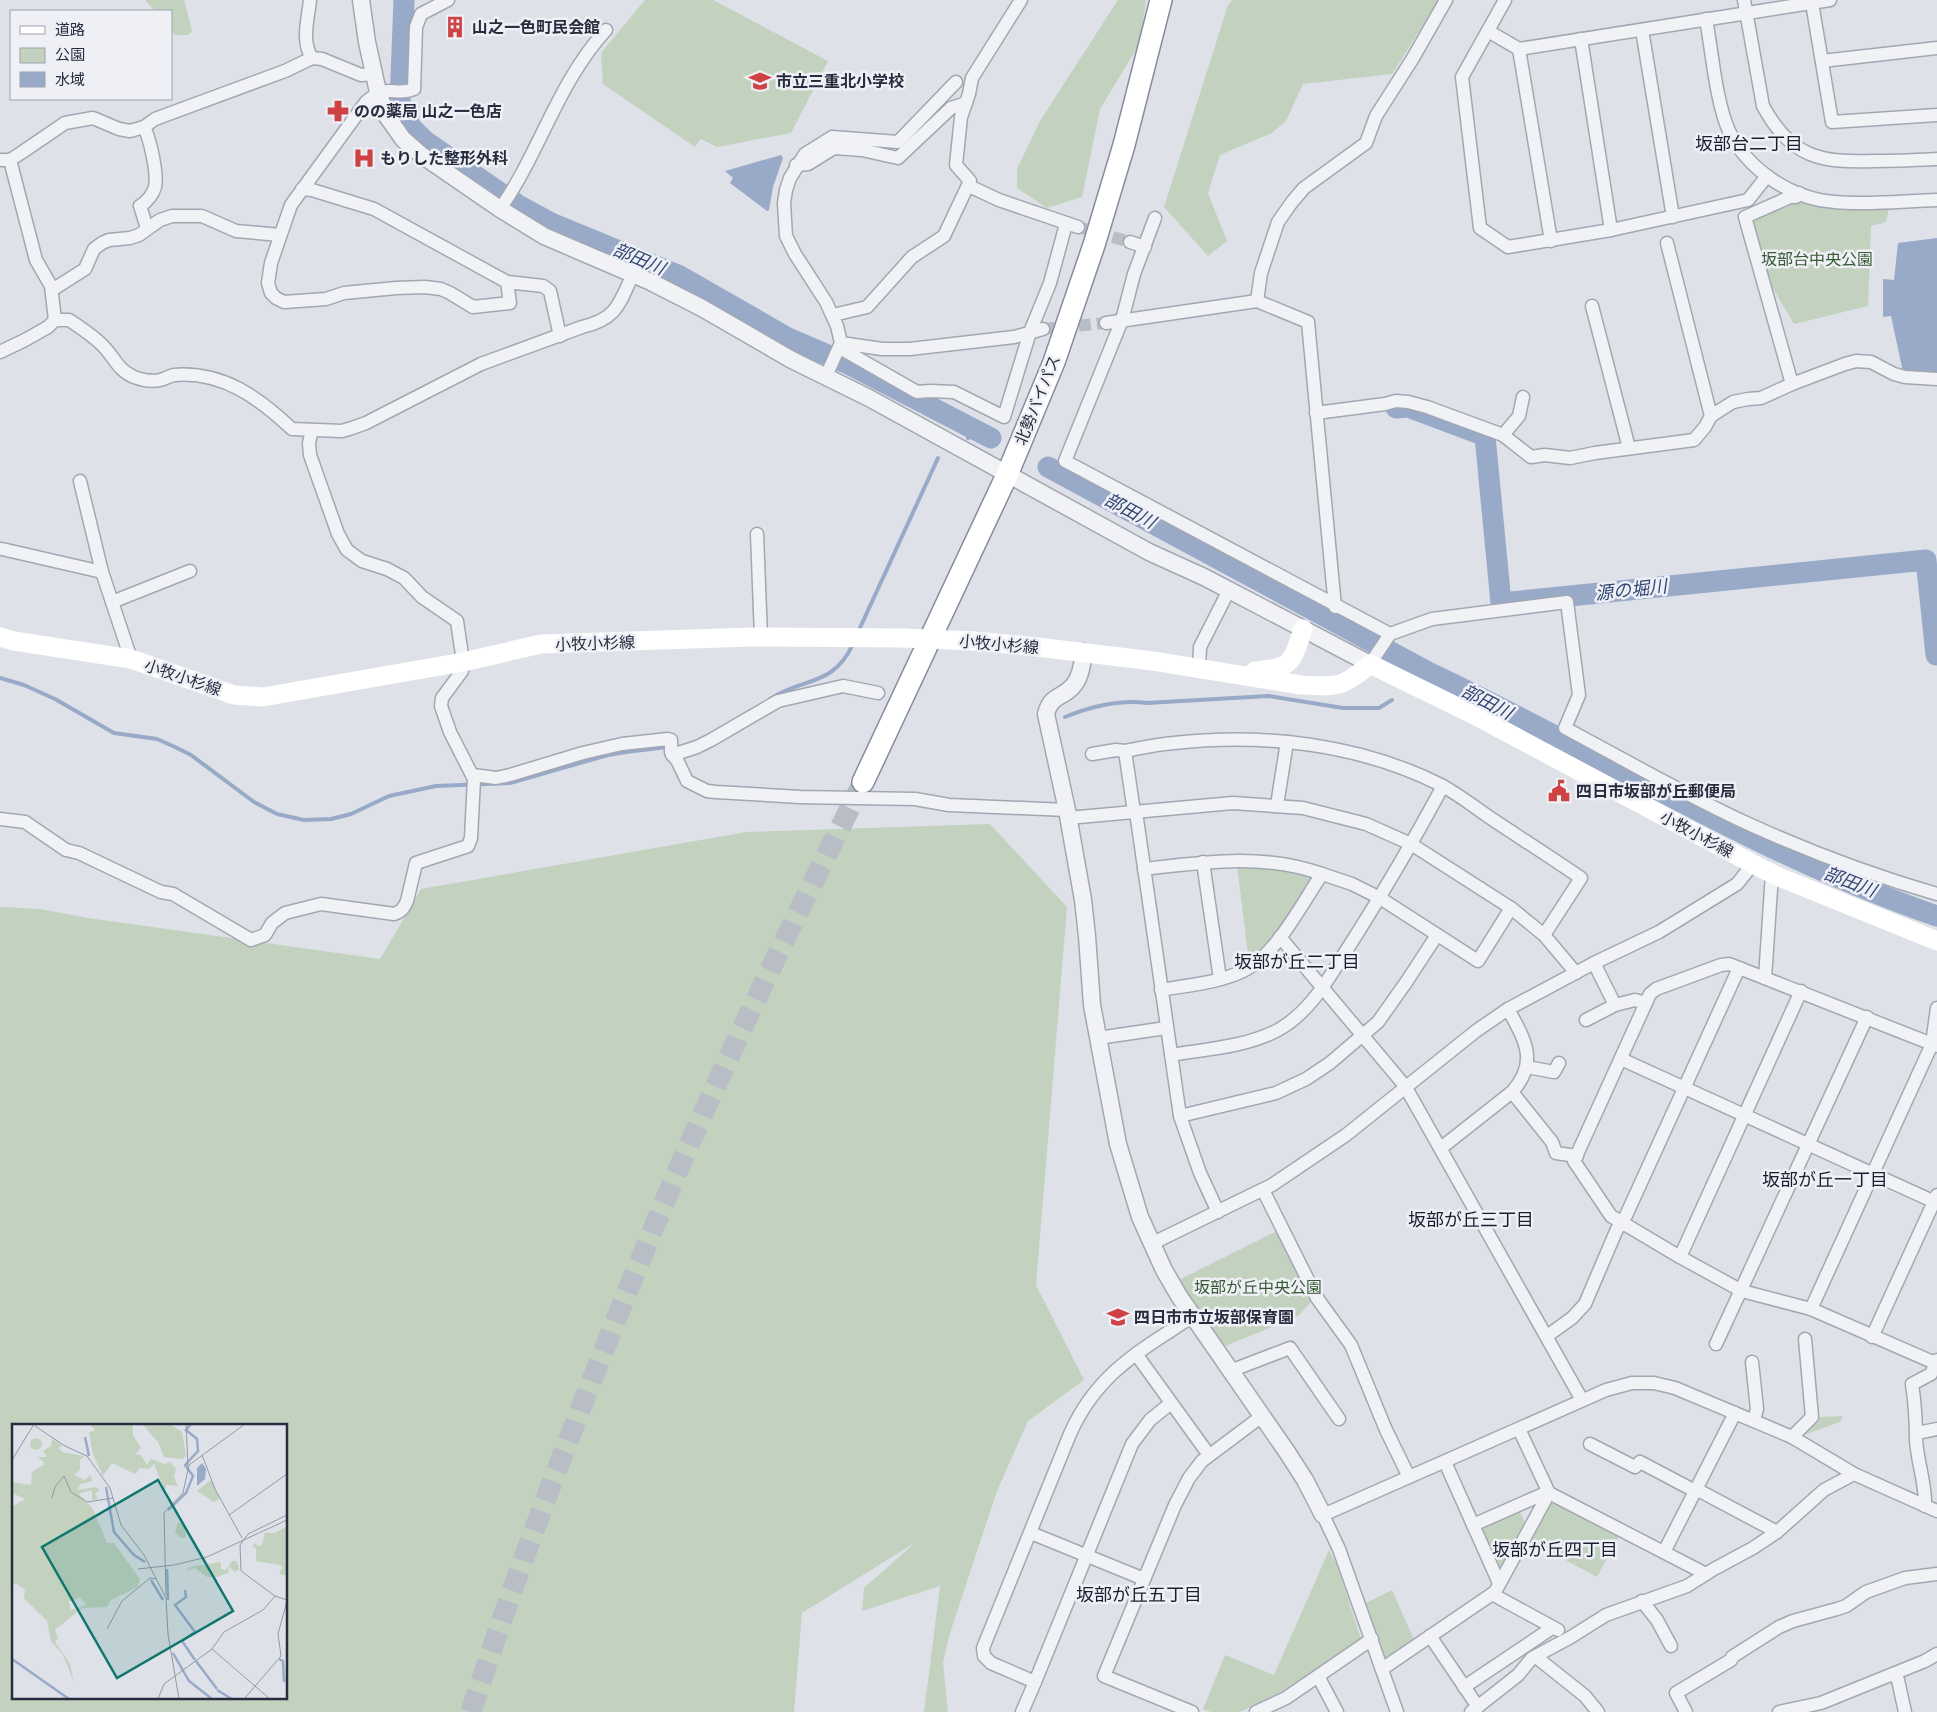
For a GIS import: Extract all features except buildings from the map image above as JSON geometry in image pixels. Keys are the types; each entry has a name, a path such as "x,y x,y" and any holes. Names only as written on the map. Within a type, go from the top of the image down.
{"highway":[{"name":"北勢バイパス","path":"863,782 1007,475 1054,362 1094,245 1124,145 1161,0"}],"main road":[{"path":"1226,673 1275,669 1288,664 1295,654 1303,629"},
{"name":"小牧小杉線","path":"0,637 14,641 131,659 234,695 263,697 464,662 541,644 761,637 905,638 974,641 1084,652 1301,685 1330,687 1343,684 1354,678 1373,659 1772,874 1937,941"}],"street":[{"path":"310,0 305,40 307,50 312,58"},
{"path":"361,0 374,74 385,91 386,114 411,146 544,236 633,274 702,308 792,360 828,372 1007,475 1149,552 1229,590 1303,629 1373,659 1387,638 1432,619 1567,602 1579,695 1565,728 1674,787 1742,821 1823,855 1937,894"},
{"path":"448,0 421,14 416,27 414,89 385,91 366,102 291,205 271,263 268,283 271,293 284,302 326,299 344,293 396,288 425,288 441,289 473,306 510,303 507,282"},
{"path":"833,315 867,306 912,257 944,236 970,181 956,165 961,117 972,78 1021,0"},
{"path":"1257,301 1261,273 1278,222 1304,188 1366,143 1376,116 1414,58 1446,0"},
{"path":"1505,0 1462,76 1480,228 1508,247 1611,230 1748,200 1767,176"},
{"path":"1744,0 1763,106 1786,138 1814,156 1841,162 1937,159"},
{"path":"1488,31 1519,50 1830,0"},
{"path":"1812,3 1832,122 1937,115"},
{"path":"1706,20 1721,106 1729,130 1747,157 1767,176 1799,193 1818,200 1833,202 1937,200"},
{"path":"502,206 513,189 572,76 594,43 606,30"},
{"path":"1642,30 1673,217"},
{"path":"1581,39 1611,230"},
{"path":"1822,61 1937,48"},
{"path":"1519,50 1550,241"},
{"path":"54,320 51,286 36,260 5,160 34,145 61,125 93,118 124,130 136,130 155,119 285,71 312,58 322,59 361,75 374,74"},
{"path":"828,372 840,347 833,315 786,236 784,203 790,178 804,154 832,137 898,142 956,82"},
{"path":"796,166 808,164 834,148 862,150 898,158 952,108 966,103"},
{"path":"144,127 149,136 156,181 151,195 140,206 147,228"},
{"path":"840,347 917,392 954,392 1004,417 1036,330 1050,283 1072,226 998,200 969,186"},
{"path":"302,189 312,190 374,209 507,282 543,286 550,291 560,336"},
{"path":"1792,384 1745,216 1790,197 1796,197 1799,193"},
{"path":"52,290 85,269 94,249 102,243 139,235 147,228 167,217 202,216 236,231 280,235"},
{"path":"1155,218 1134,274 1122,320 1065,461 1335,607 1387,638"},
{"path":"1130,242 1145,247"},
{"path":"1667,243 1711,416"},
{"path":"0,352 25,340 48,326 54,320 69,320 106,349 126,374 150,382 172,375 192,375 222,381 266,405 292,429 342,431 359,426 481,364 596,324 608,318 616,310 633,274"},
{"path":"1106,322 1257,301 1308,322 1335,607"},
{"path":"1592,306 1629,448"},
{"path":"840,347 910,349 1014,337 1036,330"},
{"path":"1316,413 1396,401 1426,407 1503,435 1530,457 1545,455 1570,458 1694,440 1705,428 1711,416 1733,402 1748,398 1761,398 1792,384 1856,361 1871,362 1894,374 1905,377 1937,379"},
{"path":"1503,435 1519,416 1523,397"},
{"path":"0,819 25,822 66,850 79,853 161,892 173,894 251,940 265,936 272,923 285,913 321,904 394,914 401,910 407,901 416,862 466,848 470,843 474,782 450,732 441,706 442,698 462,671 464,662 457,621 422,597 404,578 387,569 353,556 341,541 310,455 309,444 312,430"},
{"path":"80,481 102,572 131,659"},
{"path":"757,534 761,637"},
{"path":"2,549 102,572"},
{"path":"112,602 190,571"},
{"path":"1199,668 1200,647 1229,590"},
{"path":"1084,652 1081,671 1077,681 1072,688 1052,700 1048,706 1047,720 1083,900 1088,936 1092,1005 1124,1168 1140,1217 1164,1270 1192,1316 1305,1480 1324,1515 1339,1548 1397,1712"},
{"path":"671,749 710,740 778,700 843,686 878,693"},
{"path":"474,782 510,776 583,753 622,744 668,739 687,782 708,791 915,799 950,805 1067,814 1135,812 1218,804 1277,805 1320,812 1359,822 1412,844 1511,908 1544,935 1576,973"},
{"path":"1092,754 1174,743 1220,740 1286,742 1316,746 1396,766 1443,786 1581,878 1544,935"},
{"path":"1277,805 1286,742"},
{"path":"1125,751 1180,1116 1200,1173 1218,1212"},
{"path":"1171,1055 1242,1043 1270,1033 1294,1019 1306,1008 1322,988 1380,898 1443,786"},
{"path":"1144,869 1237,860 1291,865 1352,884 1380,898 1478,962 1511,908"},
{"path":"1203,862 1220,979"},
{"path":"1151,1244 1263,1190 1339,1140 1405,1086 1476,1031 1508,1009 1594,963 1659,932 1737,884 1753,864"},
{"path":"1161,990 1220,979 1243,971 1257,963 1271,950 1322,874"},
{"path":"1765,978 1772,874"},
{"path":"1180,1116 1247,1101 1287,1089 1330,1063 1378,1022 1408,981 1437,935"},
{"path":"1280,937 1405,1086 1582,1400"},
{"path":"1594,963 1616,1005"},
{"path":"1931,1509 1916,1439 1916,1407 1912,1384 1931,1374 1936,1362 1811,1310 1742,1291 1680,1257 1612,1216 1574,1161 1650,994 1656,989 1721,965 1729,964 1935,1045"},
{"path":"1547,1336 1572,1318 1585,1304 1617,1229 1623,1222 1738,968"},
{"path":"1680,1257 1801,991"},
{"path":"1586,1020 1616,1005 1635,1000 1646,1003"},
{"path":"1811,1310 1935,1045 1937,1008"},
{"path":"1441,1148 1519,1085 1527,1067 1526,1044 1508,1009"},
{"path":"1716,1344 1867,1017"},
{"path":"1098,1038 1166,1028"},
{"path":"1621,1058 1808,1145 1936,1200 1872,1337"},
{"path":"1527,1067 1554,1072 1559,1063"},
{"path":"1512,1092 1552,1142 1556,1153 1577,1156"},
{"path":"1263,1190 1318,1298 1351,1344 1386,1430 1409,1477"},
{"path":"1035,1682 986,1660 983,1652 984,1644 1077,1419 1102,1383 1124,1362 1192,1316"},
{"path":"1792,1437 1812,1417 1804,1339"},
{"path":"1230,1371 1290,1348 1339,1419"},
{"path":"1136,1354 1210,1455"},
{"path":"1752,1362 1757,1409 1754,1420"},
{"path":"1324,1515 1582,1400 1620,1385 1654,1383 1675,1388 1792,1437 1854,1474 1931,1509"},
{"path":"1022,1712 1132,1444 1150,1420 1171,1402"},
{"path":"1664,1552 1735,1413"},
{"path":"1192,1712 1161,1706 1104,1676 1182,1490 1195,1469 1210,1455 1262,1416"},
{"path":"1519,1429 1548,1493 1706,1574"},
{"path":"1917,1433 1937,1429"},
{"path":"1590,1444 1635,1466 1640,1462 1777,1532"},
{"path":"1445,1462 1499,1583"},
{"path":"1430,1636 1464,1686 1475,1710 1518,1675 1532,1658 1606,1615 1687,1586 1777,1532 1802,1512 1824,1490 1854,1474"},
{"path":"1473,1525 1548,1493"},
{"path":"1382,1669 1492,1594 1548,1493"},
{"path":"1031,1533 1144,1580"},
{"path":"1686,1712 1676,1693 1731,1660 1732,1657 1779,1627 1793,1621 1846,1606 1866,1592 1905,1578 1937,1574"},
{"path":"1492,1594 1571,1637"},
{"path":"1642,1602 1657,1620 1671,1646"},
{"path":"1464,1686 1552,1628"},
{"path":"1256,1712 1286,1698 1372,1639"},
{"path":"1779,1712 1821,1704 1937,1654"},
{"path":"1536,1657 1585,1696 1598,1712"},
{"path":"1893,1674 1898,1680 1905,1712"},
{"path":"1318,1676 1337,1712"}],"green space":[{"path":"145,0 184,0 192,31 188,35 175,35 172,31 172,10 154,10"},
{"path":"645,0 713,0 828,61 791,133 717,147 701,139 695,147 603,84 601,53"},
{"path":"1118,0 1146,0 1140,43 1100,109 1082,197 1047,208 1017,188 1017,169 1040,121"},
{"path":"1232,0 1439,0 1392,74 1303,84 1286,121 1272,133 1220,155 1208,193 1227,241 1208,256 1164,207 1228,5"},
{"name":"坂部台中央公園","path":"1803,200 1889,208 1886,222 1871,226 1868,306 1794,324 1765,275 1751,218 1790,202"},
{"path":"990,824 1067,907 1036,1285 1084,1380 1028,1421 997,1491 950,1633 943,1662 948,1712 924,1712 940,1586 862,1611 864,1588 916,1542 802,1613 794,1712 0,1712 0,907 40,909 88,918 380,959 421,889 746,832"},
{"path":"1237,864 1313,874 1315,878 1270,945 1249,964"},
{"name":"坂部が丘中央公園","path":"1279,1230 1313,1300 1298,1316 1223,1347 1179,1280"},
{"path":"1843,1416 1840,1422 1801,1436 1820,1417"},
{"path":"1551,1503 1573,1510 1620,1534 1597,1577 1528,1540 1548,1504"},
{"path":"1518,1509 1526,1524 1500,1572 1478,1527"},
{"path":"1329,1550 1337,1565 1361,1639 1283,1692 1240,1712 1211,1712 1203,1709 1225,1655 1274,1675"},
{"path":"1392,1590 1415,1642 1386,1660 1364,1604"}],"water":[{"path":"781,155 783,158 773,187 769,210 767,211 730,183 733,178 725,171"},
{"path":"1937,238 1937,372 1934,375 1903,372 1891,316 1883,317 1883,279 1894,280 1898,243"}],"waterway":[{"name":"部田川","path":"404,0 400,102 411,127 425,141 518,205 551,223 680,276 788,338 846,363 991,438"},
{"name":"源の堀川","path":"1396,408 1408,407 1485,436 1501,603 1926,560 1936,655"},
{"path":"968,438 978,431"},
{"path":"859,630 938,458"},
{"name":"部田川","path":"1048,467 1428,672 1742,833 1871,891 1937,916"},
{"path":"770,699 827,674 845,658 853,644"},
{"path":"0,678 24,685 55,699 114,733 157,739 175,747 191,755 254,802 277,814 304,820 331,819 351,814 389,796 436,786 510,783 608,755 668,747"},
{"path":"1065,717 1095,707 1127,702 1147,703 1268,696 1343,708 1379,708 1392,700"}],"tunnel":[{"path":"1078,227 1130,242"},
{"path":"1043,329 1106,323"},
{"path":"471,1712 501,1622 550,1487 658,1218 752,1007 863,782"}],"place":[{"name":"山之一色町民会館","path":"455,27"},
{"name":"市立三重北小学校","path":"760,81"},
{"name":"のの薬局 山之一色店","path":"338,111"},
{"name":"もりした整形外科","path":"364,158"},
{"name":"四日市坂部が丘郵便局","path":"1559,791"},
{"name":"四日市市立坂部保育園","path":"1118,1317"}],"district":[{"name":"坂部台二丁目","path":"1749,144"},
{"name":"坂部が丘二丁目","path":"1297,962"},
{"name":"坂部が丘一丁目","path":"1825,1180"},
{"name":"坂部が丘三丁目","path":"1471,1220"},
{"name":"坂部が丘四丁目","path":"1555,1550"},
{"name":"坂部が丘五丁目","path":"1139,1595"}]}
